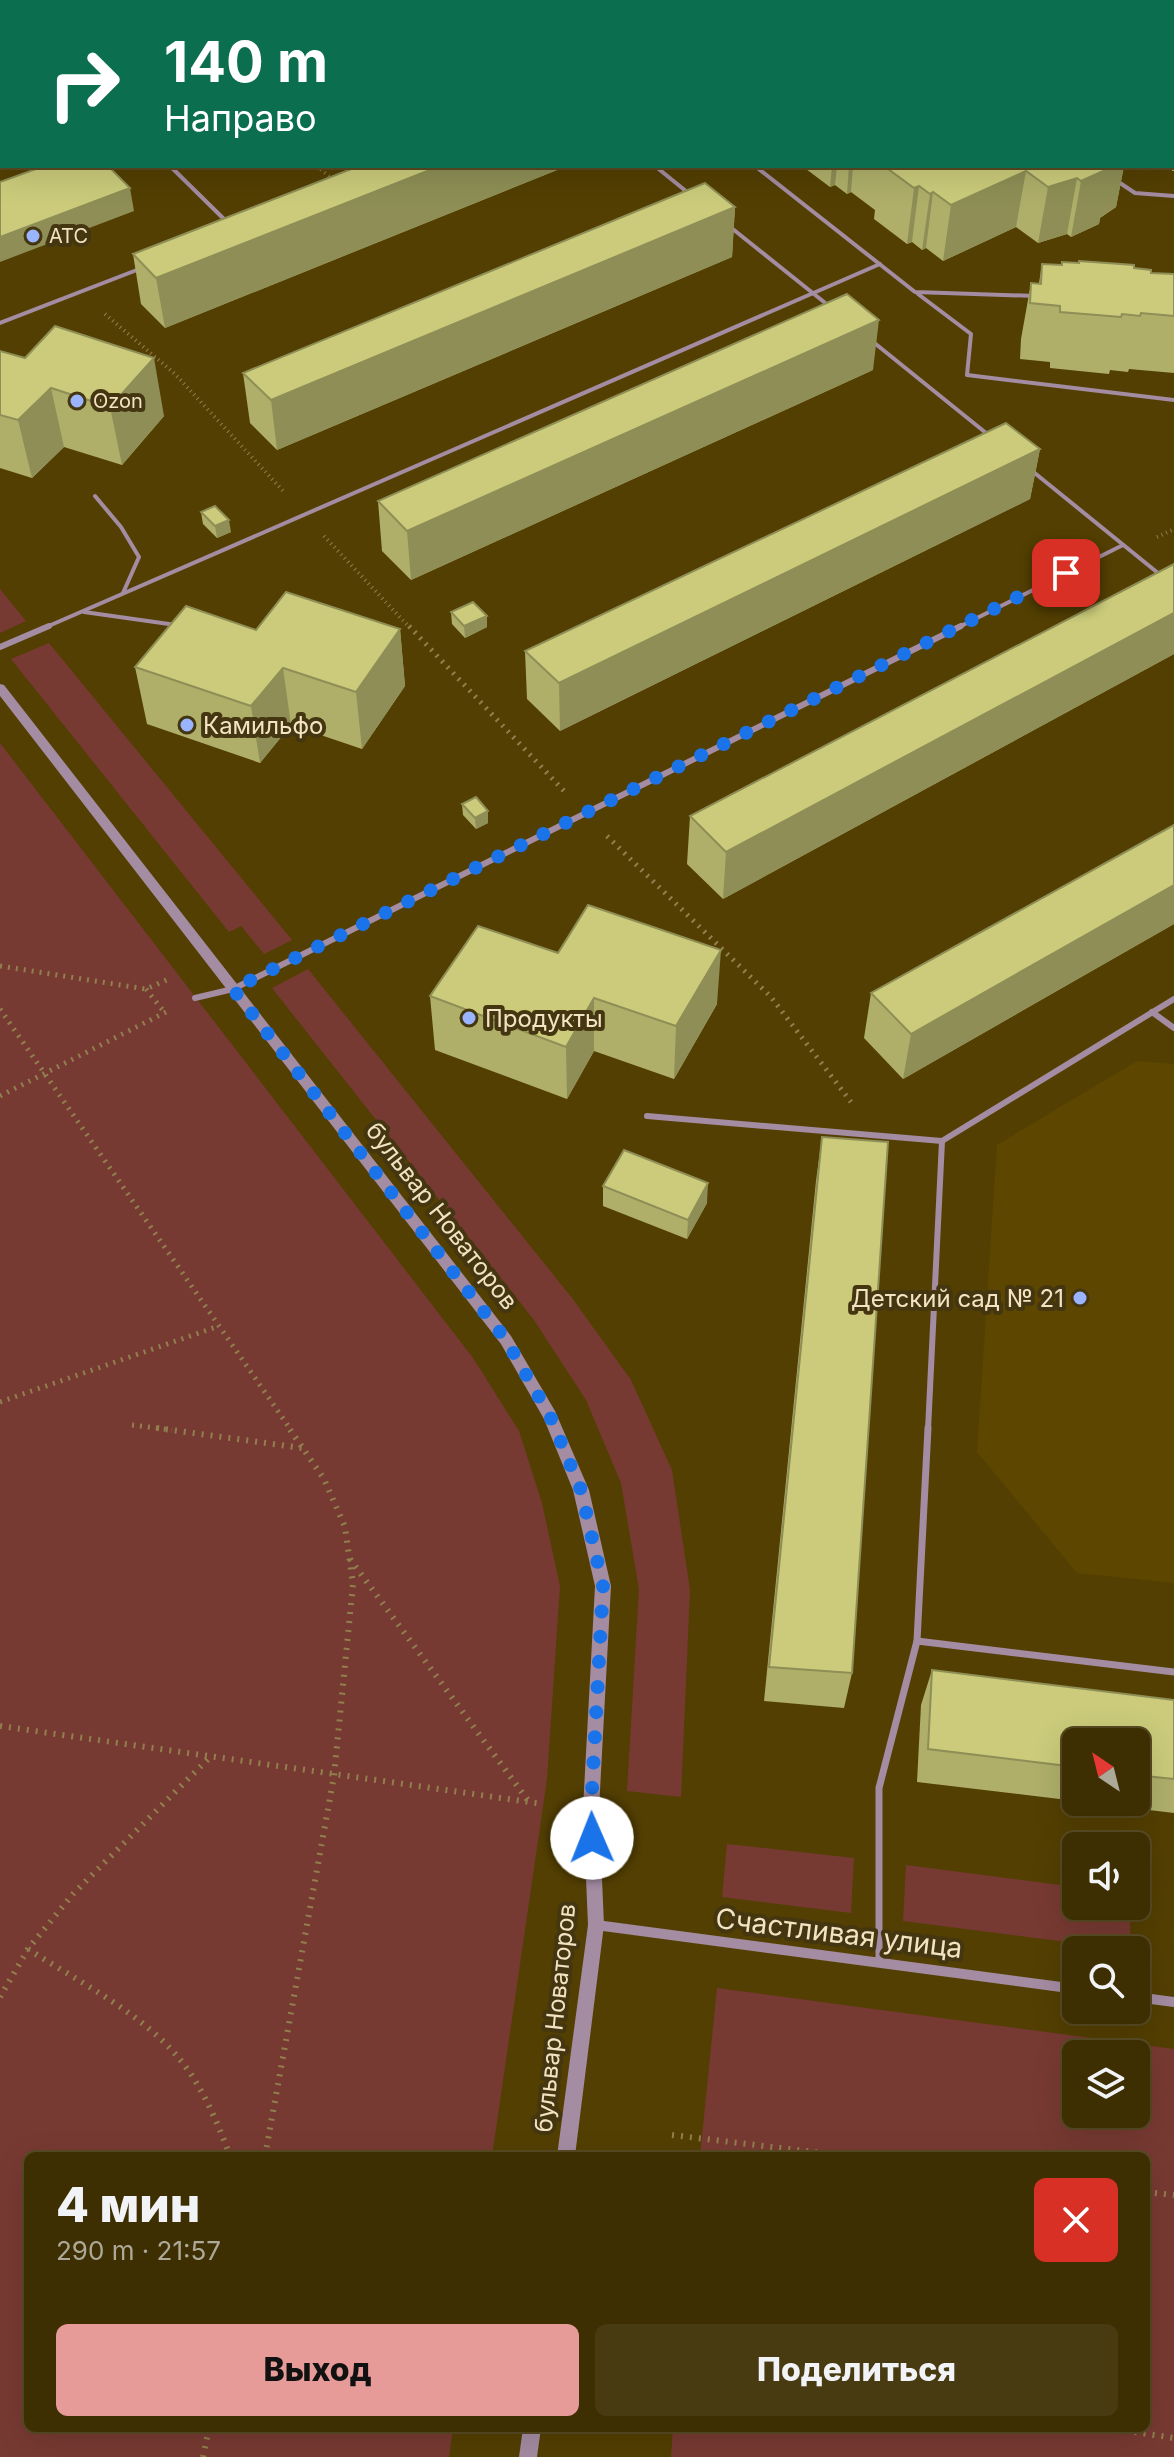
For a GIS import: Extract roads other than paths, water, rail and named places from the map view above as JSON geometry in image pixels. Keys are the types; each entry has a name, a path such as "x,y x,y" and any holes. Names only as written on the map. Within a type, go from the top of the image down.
{"street":[{"name":"бульвар Новаторов","path":"0,688 506,1340 550,1416 581,1490 603,1586 591,1809 596,1925 567,2152"},
{"name":"Счастливая улица","path":"596,1925 1062,1987"},
{"path":"1150,1999 1174,2002"},
{"path":"528,2457 531,2432"}],"lane":[{"path":"172,168 237,232"},
{"path":"657,168 701,203"},
{"path":"758,168 971,334 967,375 1174,400"},
{"path":"1109,175 1135,193 1174,196"},
{"path":"724,222 837,312"},
{"path":"0,647 880,264"},
{"path":"0,323 151,265"},
{"path":"915,292 1037,296"},
{"path":"861,332 992,438"},
{"path":"1027,467 1174,586"},
{"path":"95,496 121,527 139,557 123,593"},
{"path":"195,998 233,989 1123,545"},
{"path":"81,612 186,627"},
{"path":"647,1116 942,1141 1174,999"},
{"path":"1152,1012 1174,1028"},
{"path":"879,1962 879,1788 917,1641 942,1141"},
{"path":"917,1641 1174,1672"}],"place":[{"name":"АТС","path":"33,236"},
{"name":"Ozon","path":"77,401"},
{"name":"Камильфо","path":"187,725"},
{"name":"Продукты","path":"469,1018"},
{"name":"Детский сад № 21","path":"1080,1298"}]}
